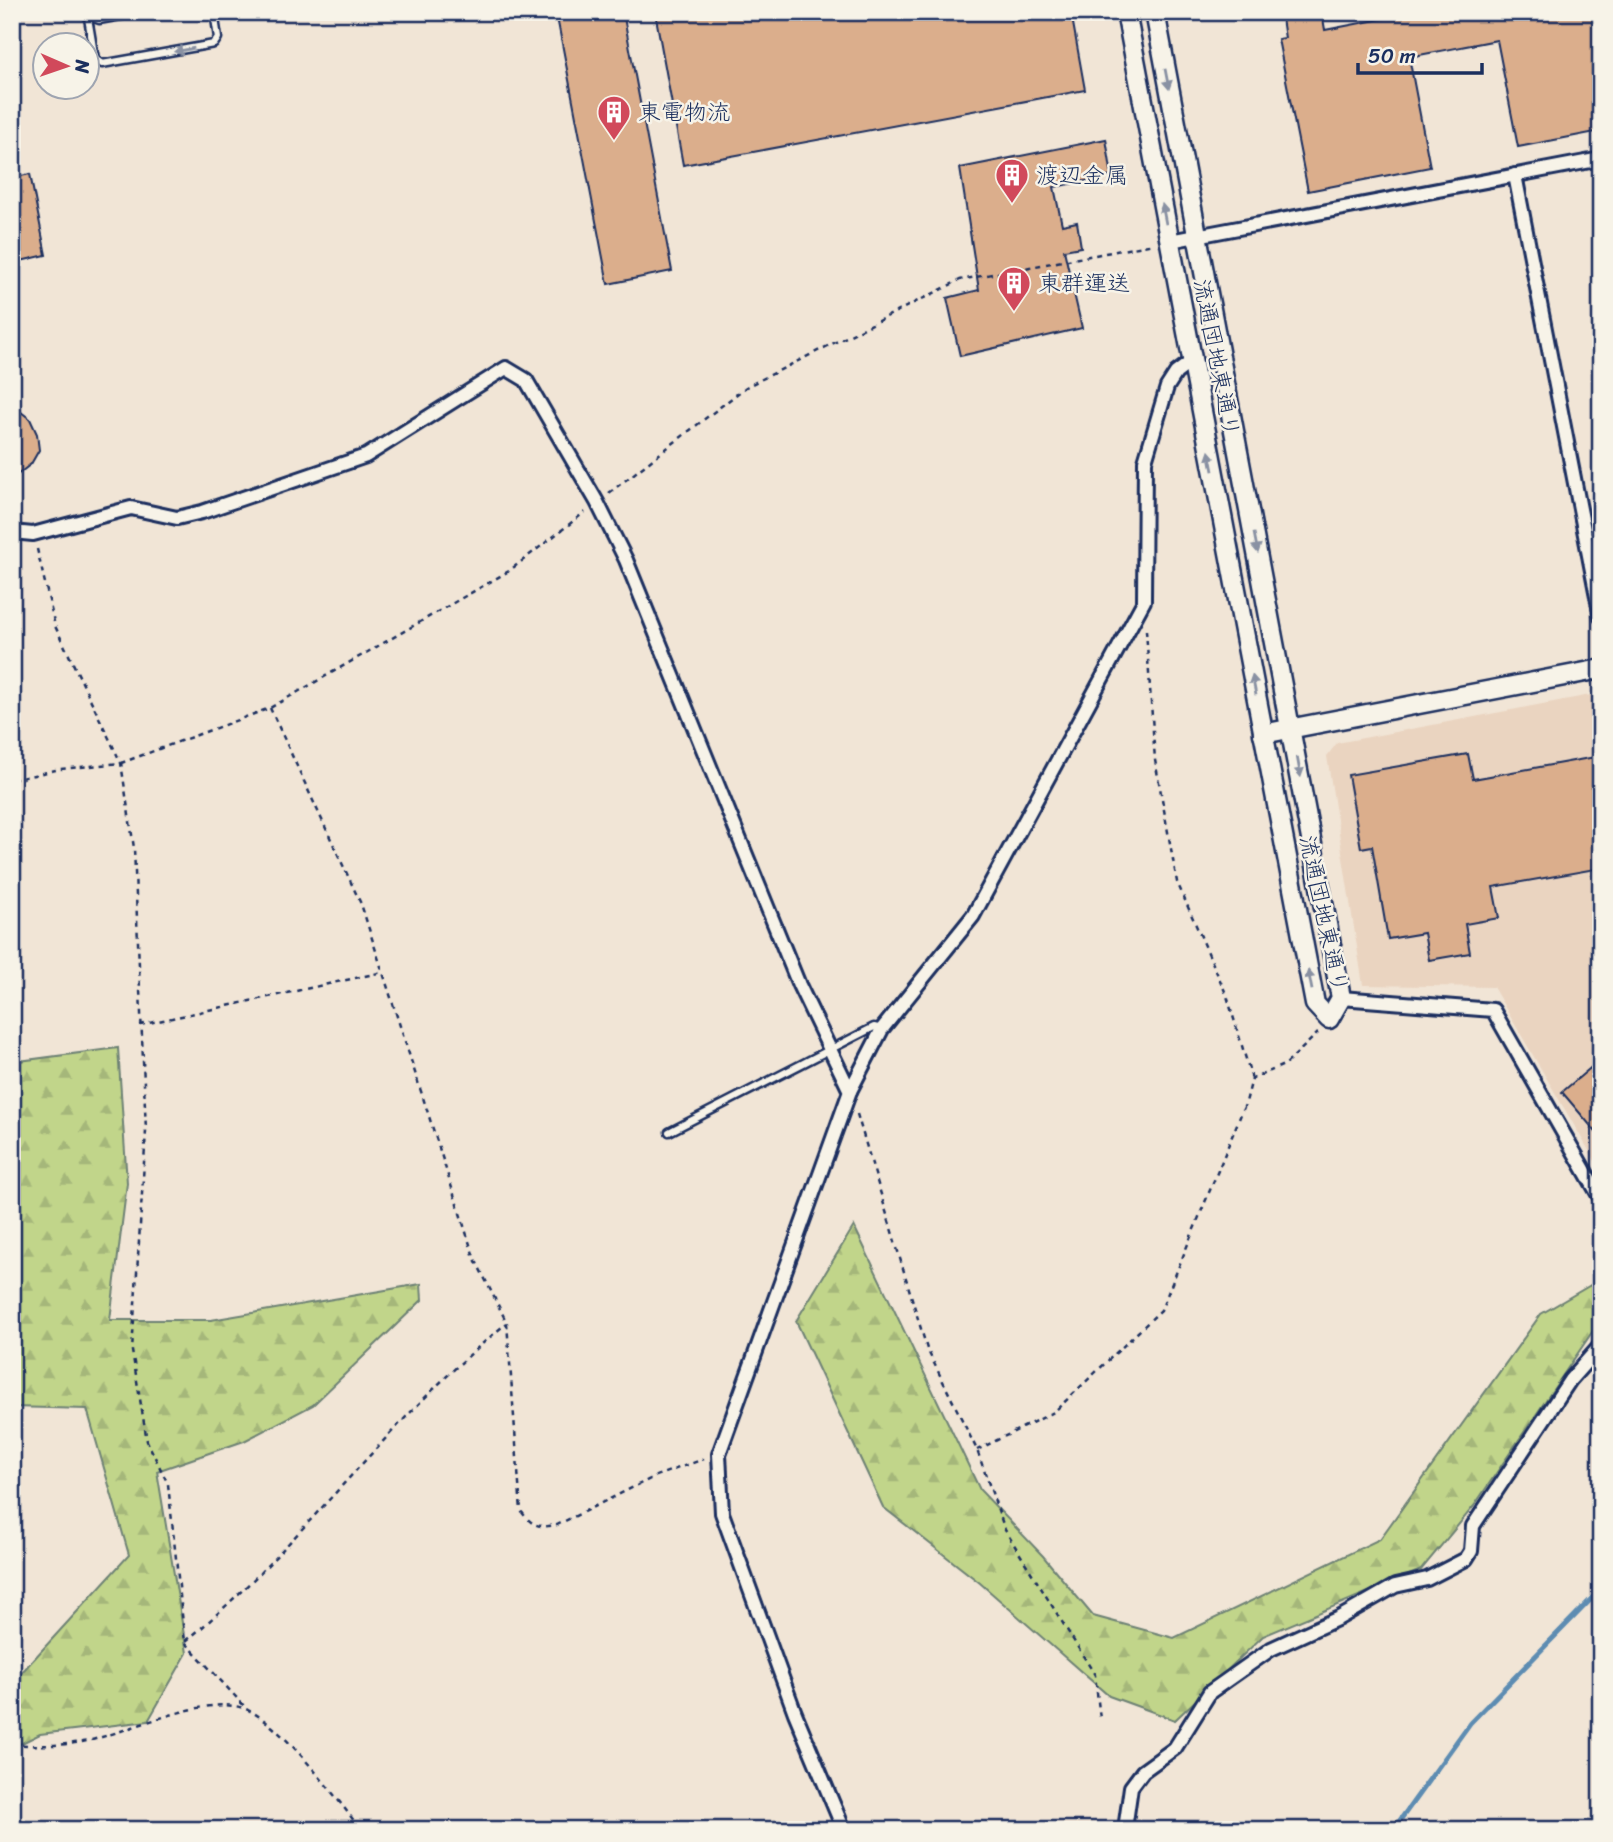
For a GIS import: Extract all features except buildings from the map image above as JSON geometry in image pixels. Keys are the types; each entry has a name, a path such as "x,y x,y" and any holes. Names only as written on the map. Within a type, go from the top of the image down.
{"street":[{"name":"流通団地東通り","path":"1126,12 1315,1004 1329,1019 1341,999 1155,12"},
{"path":"1170,241 1601,159"},
{"path":"1515,175 1601,617"},
{"path":"844,1830 795,1713 722,1513 719,1454 850,1091 882,1029 974,916 1144,601 1145,461 1167,387 1176,373 1192,361"},
{"path":"12,532 33,534 131,508 177,518 202,512 366,456 506,368 526,380 597,502 626,560 799,985 832,1048 850,1091"},
{"path":"1263,734 1601,669"},
{"path":"1341,999 1493,1010 1601,1199"},
{"path":"1129,1830 1126,1822 1131,1787 1143,1771 1175,1748 1210,1692 1271,1650 1339,1618 1395,1586 1427,1578 1466,1559 1471,1550 1474,1525 1570,1380 1601,1345"}],"lane":[{"path":"87,14 99,20 144,12"},
{"path":"87,14 95,59 102,64 214,44 218,38 214,12"},
{"path":"669,1132 874,1027 882,1029"}],"path":[{"path":"12,780 60,769 121,763 270,708 509,572 746,387 886,314 960,280 1170,241"},
{"path":"33,534 55,626 121,763 134,848 146,1131 132,1351 146,1441 168,1484 185,1642 247,1709 288,1744 361,1830"},
{"path":"977,1450 1054,1412 1161,1310 1246,1102 1252,1079 1227,996 1177,882 1155,760 1144,601"},
{"path":"270,708 361,904 474,1257 506,1323 520,1511 530,1524 542,1527 557,1525 656,1476 719,1454"},
{"path":"141,1025 383,972"},
{"path":"1252,1079 1286,1063 1322,1030 1329,1019"},
{"path":"850,1091 927,1349 977,1450 1005,1530 1095,1675 1100,1719"},
{"path":"185,1642 229,1605 417,1409 506,1323"},
{"path":"12,1744 52,1745 84,1741 176,1713 227,1706 247,1709"},
{"path":"1596,1830 1601,1825"}],"shaded area":[{"path":"1601,693 1601,1171 1493,987 1363,985 1327,756 1337,743"}],"green space":[{"path":"118,1048 127,1183 110,1320 211,1320 421,1284 422,1300 313,1405 244,1441 157,1471 187,1653 148,1721 40,1734 12,1748 12,1683 129,1555 87,1409 12,1407 12,1062"},
{"path":"854,1226 980,1490 1043,1556 1093,1616 1174,1638 1380,1539 1541,1314 1601,1279 1601,1319 1474,1506 1421,1570 1263,1636 1175,1720 1109,1696 980,1583 883,1507 796,1321"}],"waterway":[{"path":"1393,1830 1470,1723 1601,1589"}],"place":[{"name":"東電物流","path":"614,142"},
{"name":"渡辺金属","path":"1012,205"},
{"name":"東群運送","path":"1014,313"}]}
